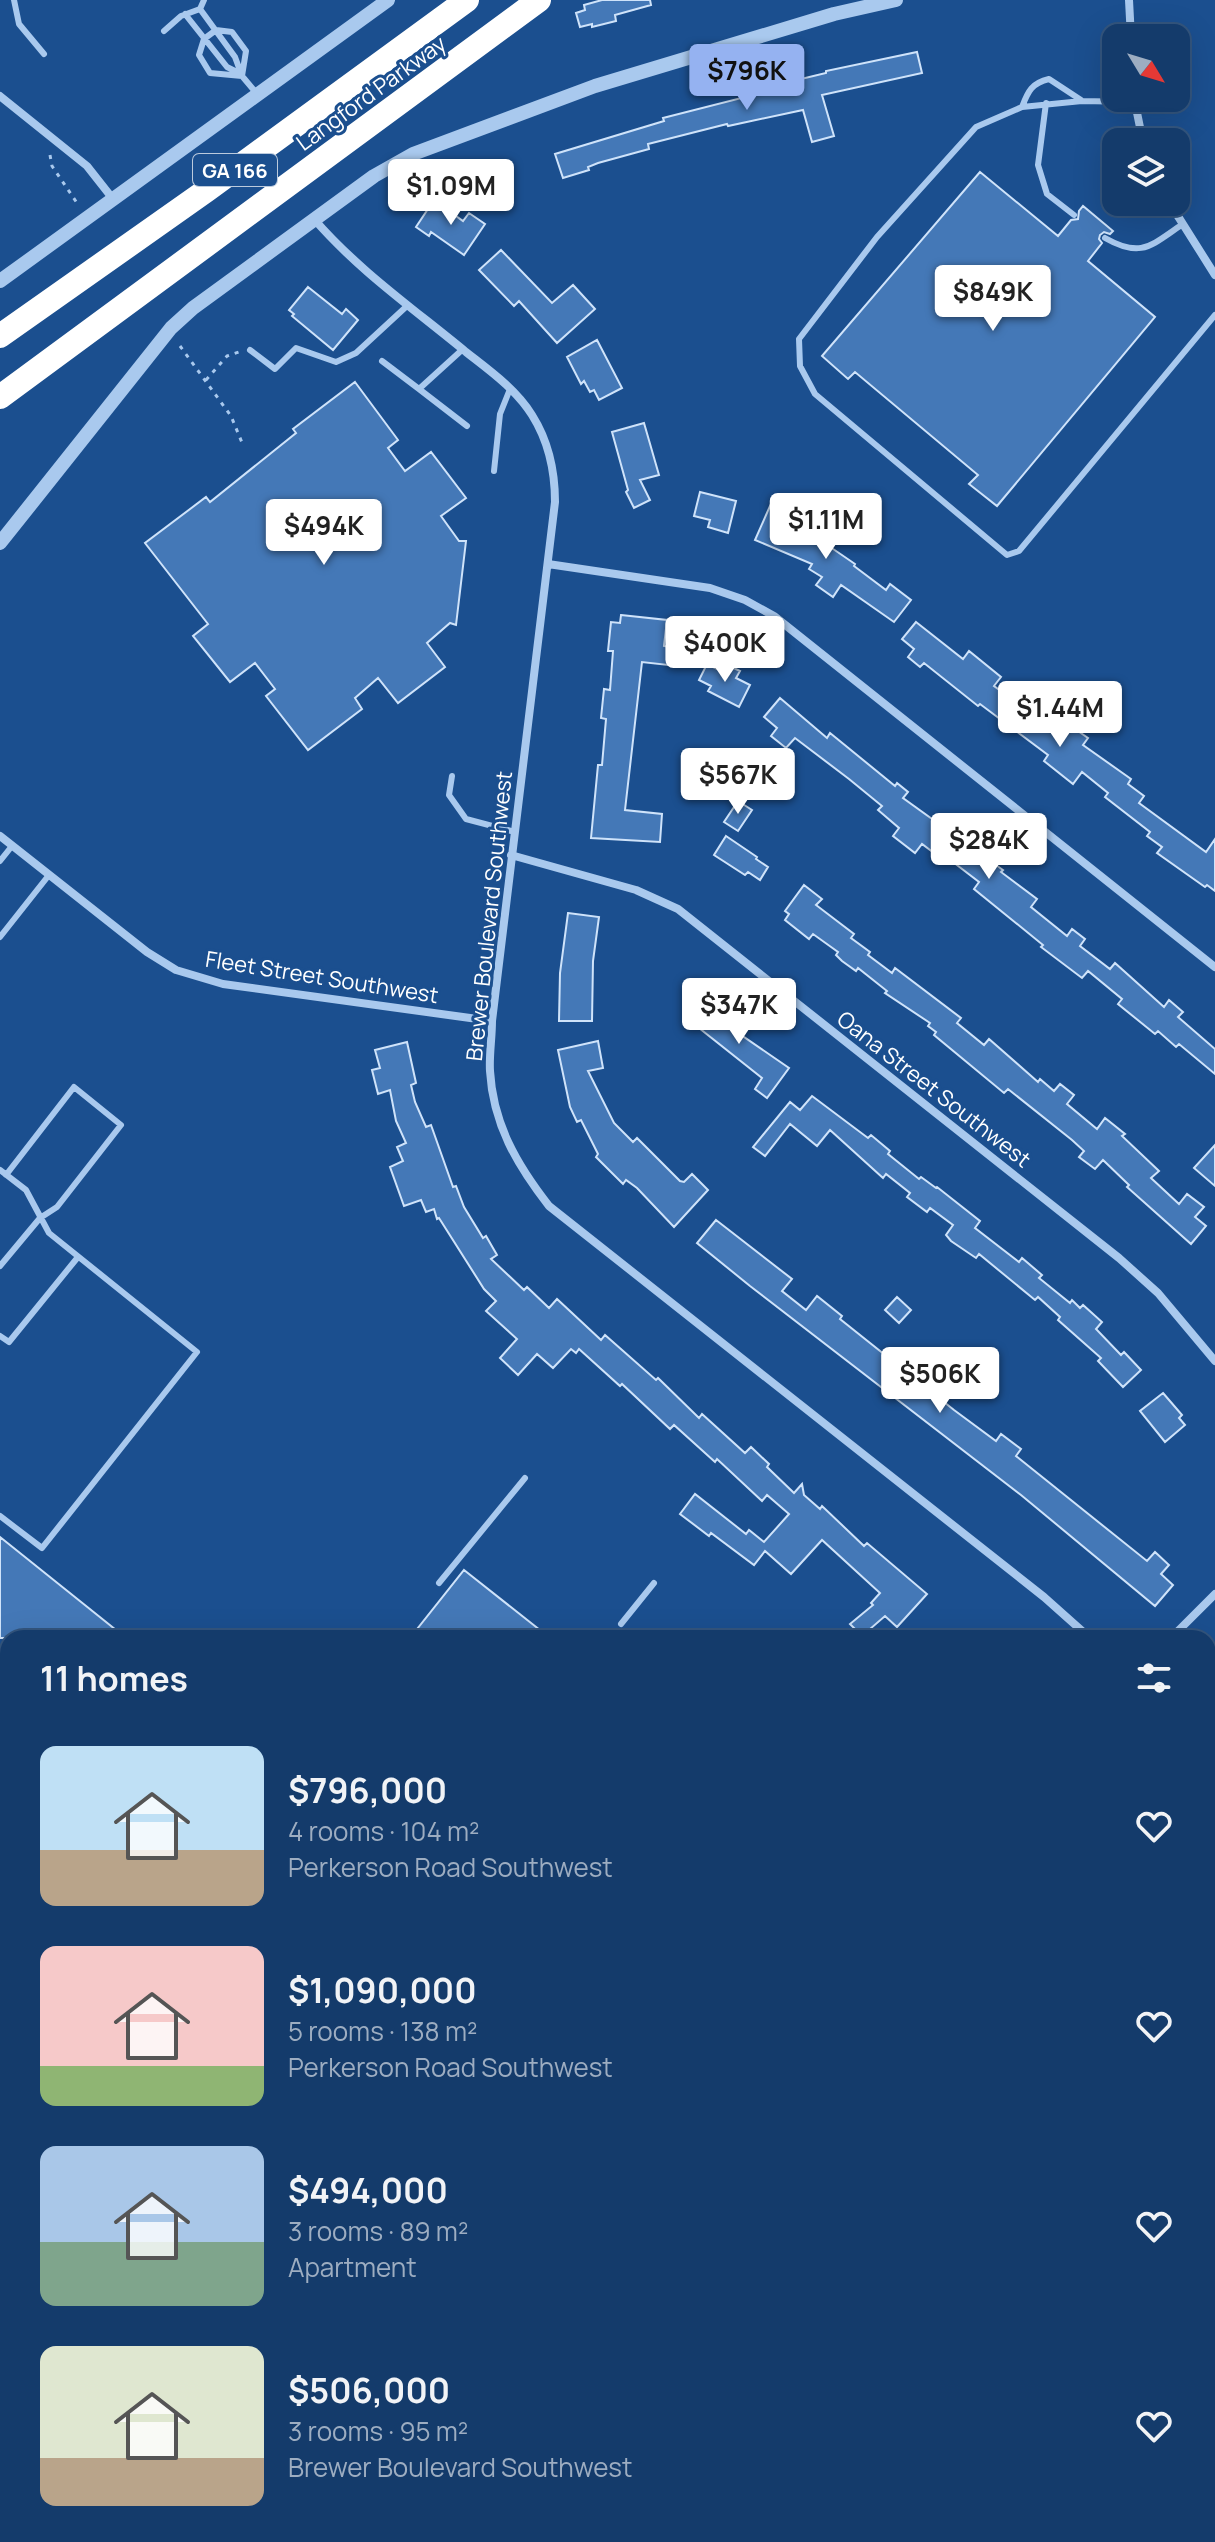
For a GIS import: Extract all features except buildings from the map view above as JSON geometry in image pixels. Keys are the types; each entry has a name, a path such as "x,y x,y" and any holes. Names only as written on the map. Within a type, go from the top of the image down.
{"highway":[{"name":"Langford Parkway","path":"0,336 467,0"},
{"name":"Langford Parkway","path":"0,397 539,0"},
{"path":"452,65 560,0"}],"street":[{"path":"0,281 388,0"},
{"path":"0,543 171,328 193,308 374,176 413,154 595,86 834,14 896,0"},
{"path":"1129,0 1130,24"},
{"path":"0,96 87,166 113,199"},
{"path":"1178,216 1215,275"},
{"name":"Brewer Boulevard Southwest","path":"314,219 338,247 510,389 531,413 547,443 555,476 548,564 492,1021 490,1072 499,1122 520,1168 549,1206 1044,1597 1081,1630"},
{"path":"548,564 710,588 745,600 774,616 1215,967"},
{"name":"Fleet Street Southwest","path":"0,836 147,952 176,970 223,984 492,1021"},
{"name":"Oana Street Southwest","path":"511,855 636,890 678,909 1119,1258 1158,1293 1215,1361"},
{"path":"1179,1630 1215,1594"}],"lane":[{"path":"15,0 19,24 44,54"},
{"path":"164,31 185,14 200,9 204,0"},
{"path":"200,9 235,57 242,76"},
{"path":"185,14 227,67 242,76 258,95"},
{"path":"216,30 232,32 246,51 242,76 210,73 199,55 204,39 216,30"},
{"path":"1022,107 1036,82 1049,79 1082,101"},
{"path":"1102,101 1022,107 976,127 877,237 799,339 800,366 815,394 1007,555 1019,551 1215,315"},
{"path":"1046,103 1038,165 1047,194 1074,215"},
{"path":"1105,238 1126,250 1146,248 1183,224"},
{"path":"250,350 275,369 296,348 336,362 356,353 408,305"},
{"path":"419,389 463,349"},
{"path":"382,361 467,426"},
{"path":"494,471 500,414 510,389"},
{"path":"452,776 449,795 466,819 515,832"},
{"path":"0,861 12,846"},
{"path":"0,937 49,875"},
{"path":"0,1266 40,1218 57,1207 121,1125 74,1087 3,1172 26,1190 40,1218 49,1233 197,1352 42,1548 0,1516"},
{"path":"0,1336 9,1342 78,1257"},
{"path":"439,1583 525,1478"},
{"path":"621,1624 654,1583"}],"path":[{"path":"52,166 72,196"},
{"path":"206,380 227,356 250,350"},
{"path":"186,353 231,416 243,445"}]}
